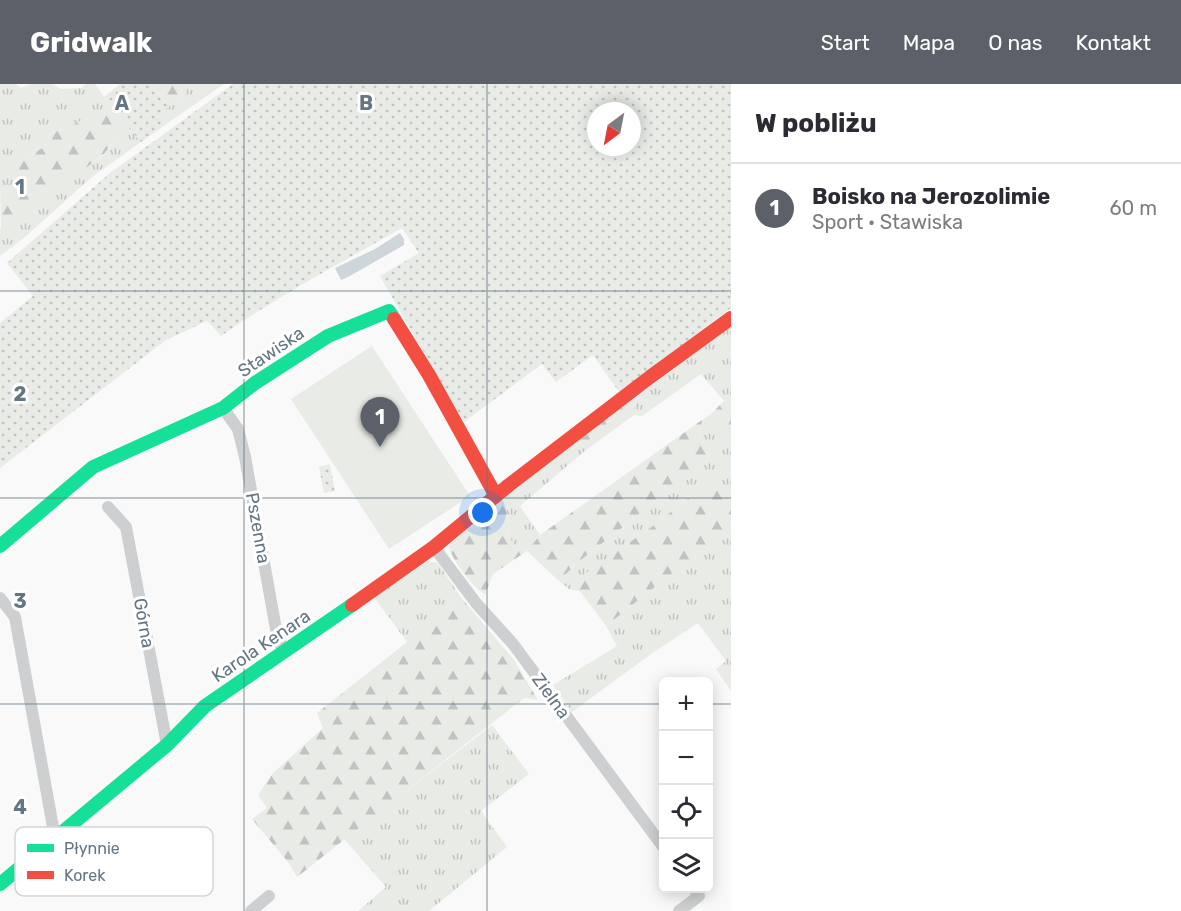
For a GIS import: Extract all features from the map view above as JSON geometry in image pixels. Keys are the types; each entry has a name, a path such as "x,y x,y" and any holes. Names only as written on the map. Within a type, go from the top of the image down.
{"street":[{"name":"Stawiska","path":"0,546 93,467 223,408 255,383 328,336 389,311 429,375 496,496"},
{"name":"Karola Kenara","path":"68,827 167,745 205,706 301,642 434,547 554,451 731,318"},
{"name":"Pszenna","path":"223,408 238,429 245,457 276,628 283,652"},
{"name":"Górna","path":"108,507 126,527 167,745"},
{"name":"Zielna","path":"434,547 476,603 513,644 659,843"},
{"path":"0,598 15,617 53,827"},
{"name":"Karola Kenara","path":"0,884 15,871"},
{"path":"679,911 695,893"},
{"path":"251,911 270,896"}],"green space":[{"path":"0,84 16,84 21,88 31,84 52,84 61,89 81,88 86,84 95,84 112,108 50,134 44,147 16,165 21,176 14,184 0,184"},
{"path":"120,84 150,84 169,106 158,116 165,125 141,142 104,99"},
{"path":"150,84 187,84 188,88 180,102 169,106"},
{"path":"187,84 224,84 165,125 158,116 169,106 180,102 188,88"},
{"path":"233,84 731,84 731,308 619,392 593,355 556,382 542,364 464,422 380,276 419,253 402,228 288,293 221,336 207,321 166,340 0,468 0,323 33,296 7,263 110,173"},
{"path":"112,108 128,127 116,137 105,153 87,167 24,206 1,228 0,184 14,184 21,176 16,165 44,147 50,134"},
{"path":"128,127 141,142 92,177 25,237 0,256 0,229 24,206 105,154 116,137"},
{"path":"731,326 731,398 724,401 701,374 642,416 634,415 635,398"},
{"path":"372,346 470,496 389,549 291,399"},
{"path":"635,398 634,415 586,450 578,439"},
{"path":"731,398 731,442 728,443 720,434 711,414 724,401"},
{"path":"711,414 720,434 728,443 731,442 731,496 719,486 694,493 660,521 577,580 574,590 559,581 577,563 660,498 700,471 709,457 700,437 702,420"},
{"path":"702,420 700,437 709,457 700,471 660,498 577,563 559,581 527,551 540,535"},
{"path":"578,439 586,450 520,506 540,535 521,555 509,537 507,513 502,500"},
{"path":"330,464 335,491 324,493 319,467"},
{"path":"719,486 731,496 731,534 675,571 606,626 580,591 574,590 576,580 660,521 694,493"},
{"path":"502,500 507,513 509,537 521,555 493,574 485,595 463,573 448,546"},
{"path":"731,534 731,691 716,669 726,661 698,623 572,712 553,685 617,646 606,626 675,571"},
{"path":"428,561 438,563 460,596 407,642 374,597"},
{"path":"460,596 514,660 538,700 524,698 297,877 288,862 252,819 267,808 258,795 273,773 323,728 317,713 407,642"},
{"path":"492,725 529,774 481,811 507,847 429,911 358,911 386,887 344,839"}],"shaded area":[{"path":"400,233 404,239 404,245 341,280 335,268 375,249"}],"traffic: fast":[{"path":"0,546 93,467 223,408 255,383 328,336 389,311 394,319"},
{"path":"68,827 167,745 205,706 352,605"},
{"path":"0,884 15,872"}],"traffic: jam":[{"path":"352,605 434,547 509,485 731,318"},
{"path":"394,319 429,375 496,496"}],"place":[{"name":"Boisko na Jerozolimie","path":"380,447"}]}
